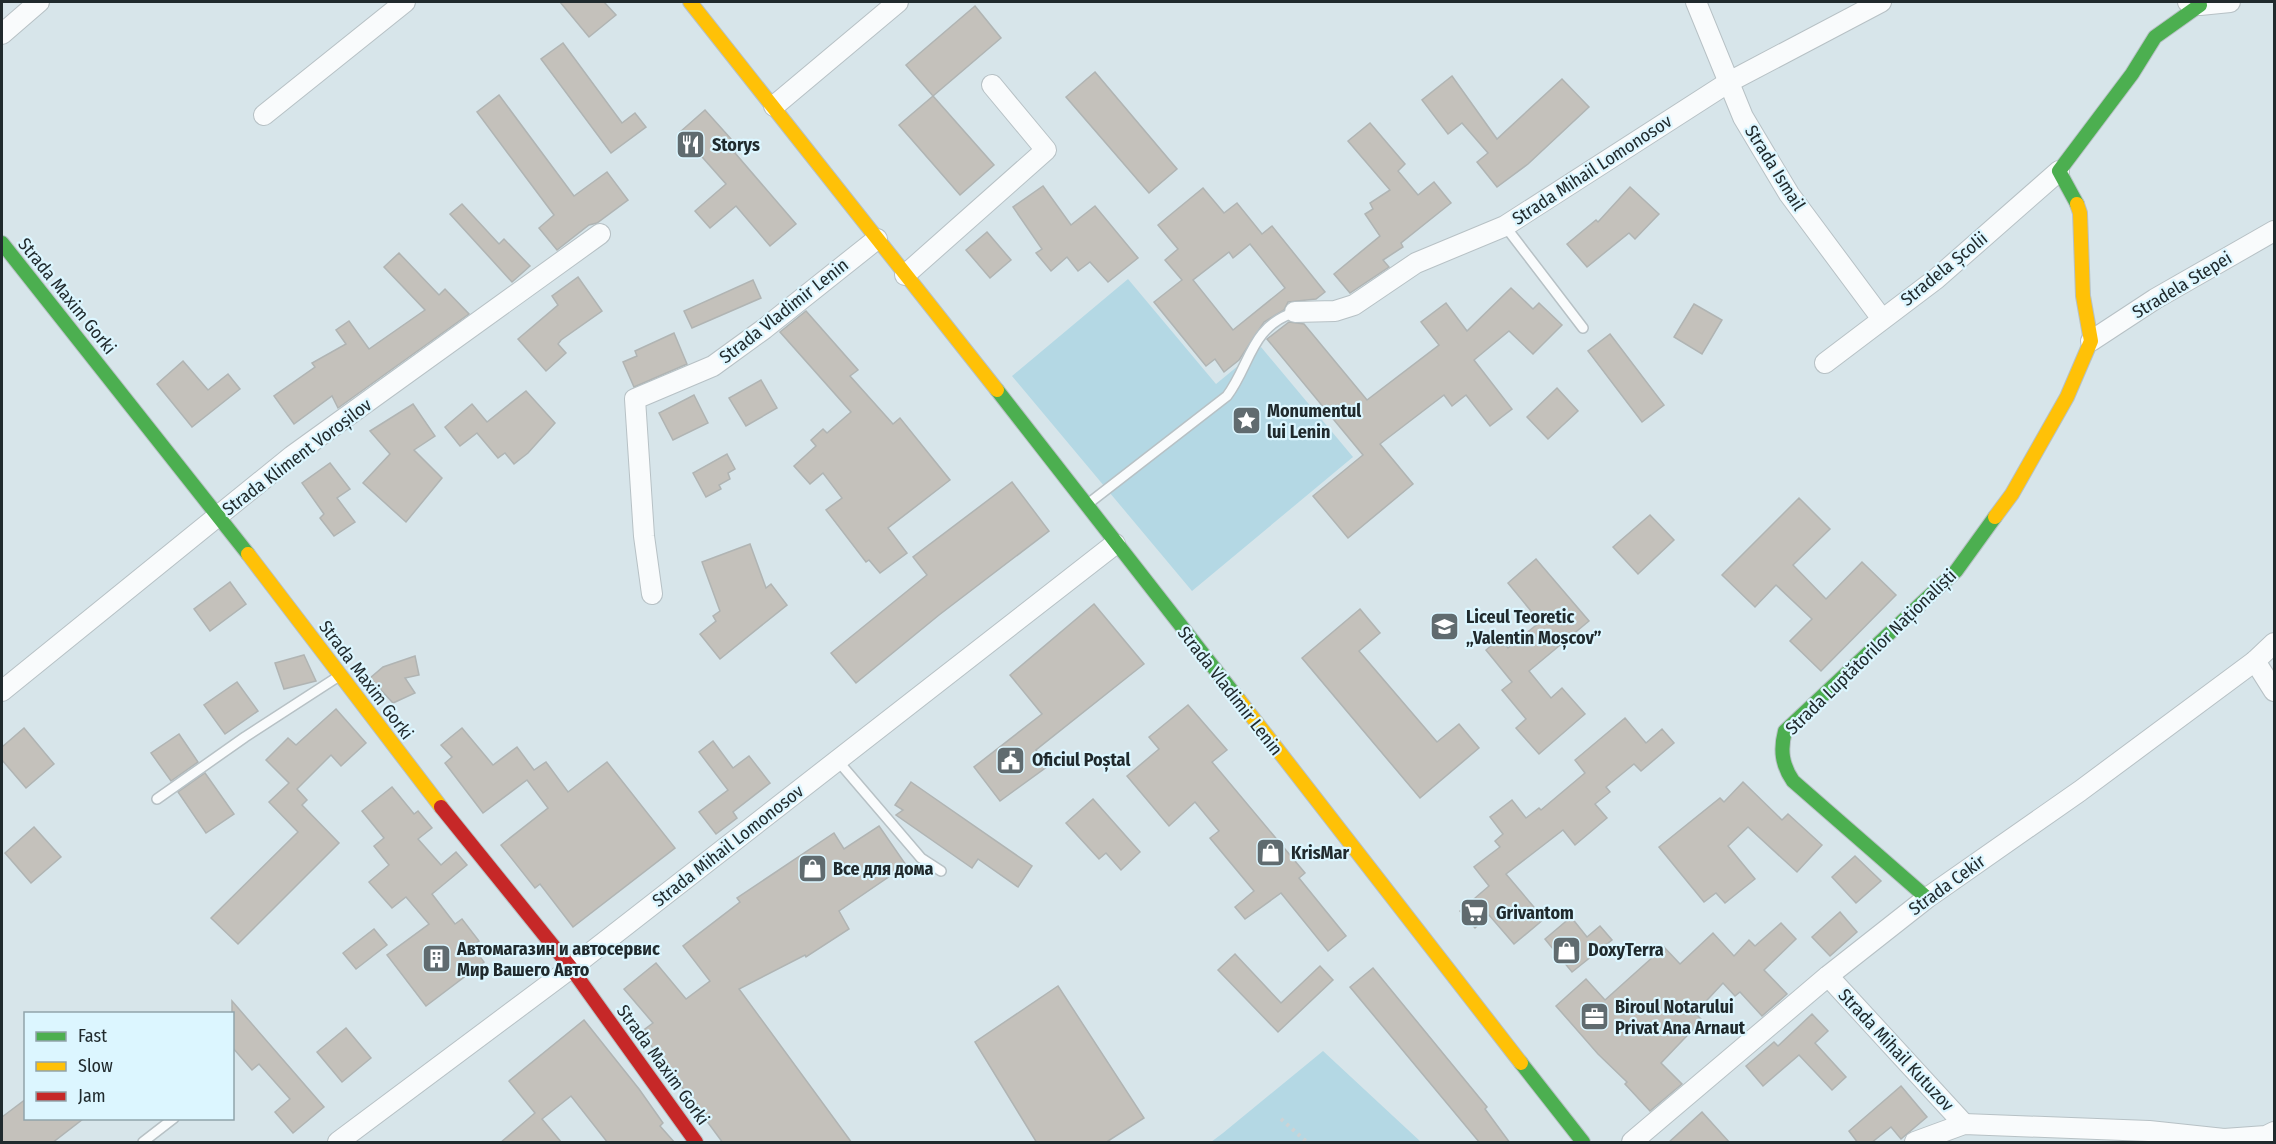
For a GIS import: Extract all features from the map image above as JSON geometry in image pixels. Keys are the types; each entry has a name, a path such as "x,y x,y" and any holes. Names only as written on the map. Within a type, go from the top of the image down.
{"street":[{"path":"2,34 39,2"},
{"path":"264,114 405,2"},
{"name":"Strada Vladimir Lenin","path":"690,2 1087,505 1115,544 1583,1143"},
{"path":"774,106 898,2"},
{"name":"Strada Ismail","path":"1696,2 1743,117 1789,194 1881,319"},
{"name":"Strada Mihail Lomonosov","path":"1295,312 1335,311 1354,305 1416,263 1477,240 1505,226 1729,82 1881,2"},
{"path":"2091,341 2083,296 2080,213 2073,194 2059,171 2132,74 2155,37 2194,3 2230,2"},
{"path":"905,275 1046,150 992,85"},
{"name":"Stradela Școlii","path":"1825,363 1936,279 2059,171"},
{"name":"Stradela Stepei","path":"2091,341 2155,299 2274,231"},
{"name":"Strada Kliment Voroșilov","path":"2,691 292,456 600,234"},
{"name":"Strada Vladimir Lenin","path":"652,594 644,536 635,399 713,366 764,329 877,239"},
{"name":"Strada Maxim Gorki","path":"2,243 219,514 339,676 466,839 571,968 696,1143"},
{"name":"Strada Luptătorilor Naționaliști","path":"1927,898 1793,781 1781,758 1781,744 1785,730 1956,571 2012,494 2067,397 2091,341"},
{"name":"Strada Mihail Lomonosov","path":"338,1143 571,968 1115,544"},
{"name":"Strada Cekir","path":"1632,1143 1828,976 1927,898 2080,791 2255,661 2274,643"},
{"path":"2255,661 2274,691"},
{"name":"Strada Mihail Kutuzov","path":"1828,976 1964,1124"},
{"name":"Strada Mihail Kutuzov","path":"1915,1143 1964,1124 2150,1131 2224,1139 2266,1136 2274,1132"}],"lane":[{"path":"1505,226 1583,328"},
{"path":"1087,505 1227,396 1236,383 1258,338 1284,316 1295,312"},
{"path":"157,799 245,737 339,676"},
{"path":"838,761 921,858 941,871"},
{"path":"143,1143 173,1120"}],"path":[{"path":"1281,1119 1307,1143"}],"shaded area":[{"path":"1128,279 1216,384 1261,347 1353,457 1192,591 1012,376"},
{"path":"1323,1051 1421,1142 1211,1142 1223,1133"}],"building":[{"path":"560,2 604,2 616,15 589,37"},
{"path":"975,6 1001,38 933,96 906,65"},
{"path":"563,43 622,123 635,113 646,127 611,153 541,59"},
{"path":"1095,72 1177,169 1149,193 1066,97"},
{"path":"1452,76 1497,139 1562,79 1589,107 1528,164 1497,187 1477,162 1488,153 1462,123 1448,134 1422,100"},
{"path":"499,95 574,196 607,172 628,200 597,223 589,225 557,250 539,228 554,215 477,112"},
{"path":"933,96 994,165 960,195 899,125"},
{"path":"705,110 740,149 735,153 796,224 770,246 736,206 710,228 695,211 726,184 680,132"},
{"path":"1370,123 1405,164 1398,171 1418,195 1434,182 1451,203 1401,243 1403,247 1383,260 1389,267 1350,293 1334,274 1380,236 1365,214 1373,209 1370,203 1390,190 1348,141"},
{"path":"1043,186 1071,225 1095,206 1138,258 1108,282 1090,262 1078,271 1067,257 1051,271 1036,253 1042,249 1013,207"},
{"path":"1630,187 1659,214 1635,239 1629,233 1587,267 1567,244 1596,220 1598,222"},
{"path":"1203,188 1224,213 1237,203 1262,234 1272,226 1325,292 1316,299 1288,302 1284,310 1264,322 1239,360 1224,372 1215,359 1206,366 1154,302 1182,280 1165,260 1178,249 1158,225","holes":["1250,244 1285,288 1233,330 1193,280 1229,252 1233,258"]},
{"path":"462,204 499,244 504,239 530,266 512,282 450,214"},
{"path":"987,232 1011,260 990,278 966,250"},
{"path":"399,253 439,295 445,289 469,314 338,408 332,396 294,424 274,396 315,367 312,363 346,344 336,330 349,321 369,349 425,310 384,267"},
{"path":"578,277 602,311 561,340 558,344 566,353 546,371 518,339 558,305 552,296"},
{"path":"753,280 761,298 692,328 684,311"},
{"path":"1511,288 1533,309 1539,303 1562,325 1533,354 1509,331 1474,360 1512,409 1490,426 1466,395 1452,406 1444,395 1380,444 1413,484 1348,538 1313,496 1363,455 1267,339 1289,322 1304,324 1367,400 1439,345 1421,322 1446,303 1467,331"},
{"path":"1694,304 1722,320 1702,354 1674,337"},
{"path":"806,311 858,370 850,376 893,424 900,418 950,480 888,528 907,553 880,573 869,560 866,562 826,510 842,498 823,473 810,484 794,466 816,446 811,440 823,429 827,433 851,412 780,332"},
{"path":"674,333 687,364 634,387 623,362 637,356 635,351"},
{"path":"1610,334 1664,405 1642,422 1588,351"},
{"path":"183,361 208,390 228,374 240,389 192,427 157,384"},
{"path":"761,380 777,408 746,426 729,398"},
{"path":"1557,388 1578,411 1548,439 1527,417"},
{"path":"526,391 555,423 528,453 514,464 505,453 498,458 477,433 460,446 445,427 472,404 487,422"},
{"path":"694,395 708,423 673,440 659,413"},
{"path":"413,404 435,436 414,450 442,478 406,522 363,483 390,454 370,431"},
{"path":"727,454 735,469 728,473 730,479 719,485 721,489 706,497 693,473"},
{"path":"330,463 350,489 337,498 355,522 334,536 320,518 324,514 302,483"},
{"path":"1012,482 1049,531 939,615 856,683 831,653 927,575 913,557"},
{"path":"1799,498 1830,529 1793,565 1826,599 1862,562 1896,595 1821,671 1790,641 1812,619 1776,585 1755,607 1722,575"},
{"path":"1650,515 1674,540 1638,574 1613,547"},
{"path":"750,544 766,588 771,584 787,605 720,659 700,634 716,621 713,616 720,611 702,562"},
{"path":"1536,559 1589,621 1529,671 1551,698 1562,688 1585,714 1539,754 1516,728 1526,719 1502,690 1512,682 1486,650 1500,638 1508,648 1540,622 1508,583"},
{"path":"230,582 246,604 210,631 194,609"},
{"path":"1094,604 1144,664 1036,750 1048,766 1000,801 974,767 1042,714 1010,675"},
{"path":"1360,609 1380,633 1359,651 1437,742 1459,724 1479,748 1420,798 1302,658"},
{"path":"304,655 316,681 284,689 275,663"},
{"path":"415,656 419,675 405,678 415,693 393,703 370,678 383,667"},
{"path":"237,682 258,711 225,734 204,705"},
{"path":"1188,705 1227,750 1212,762 1305,873 1299,878 1346,936 1328,951 1281,893 1245,919 1235,907 1254,891 1210,838 1219,831 1195,802 1169,826 1127,776 1159,749 1149,737"},
{"path":"336,709 366,743 341,766 331,755 297,789 307,800 302,805 339,843 238,944 211,918 298,832 269,802 289,783 266,760 288,738 296,745"},
{"path":"1625,718 1646,743 1662,729 1674,743 1641,771 1634,764 1606,787 1610,792 1595,804 1607,818 1575,845 1563,830 1506,874 1544,919 1514,944 1489,915 1475,928 1460,911 1489,886 1474,867 1500,847 1495,841 1503,834 1490,817 1512,800 1526,818 1539,808 1541,810 1585,773 1575,760"},
{"path":"24,728 54,764 26,788 2,760 2,747"},
{"path":"462,728 493,765 517,747 534,770 546,762 568,792 607,762 675,848 573,927 540,884 535,888 501,845 548,808 527,780 483,813 445,763 452,757 441,745"},
{"path":"179,734 198,762 171,781 151,753"},
{"path":"713,741 733,768 749,756 770,783 733,812 737,818 716,834 699,812 728,790 699,752"},
{"path":"205,773 234,814 206,833 178,792"},
{"path":"911,782 1032,866 1018,887 978,859 972,868 896,815 903,810 895,805"},
{"path":"1743,782 1782,820 1788,814 1822,845 1797,872 1748,827 1728,846 1755,879 1725,903 1716,893 1704,902 1659,847 1720,798 1724,802"},
{"path":"392,787 414,814 418,811 432,828 418,839 441,865 456,852 467,865 432,894 455,924 462,919 479,941 472,946 484,962 426,1006 387,955 429,924 406,897 392,908 369,882 389,865 374,846 384,838 362,811"},
{"path":"1093,799 1140,852 1121,870 1106,853 1099,859 1066,823"},
{"path":"879,826 906,865 839,911 849,929 806,957 805,955 739,989 852,1143 723,1143 641,1032 653,1023 624,989 656,963 686,999 710,981 683,946 740,902 737,898 834,833 844,849"},
{"path":"34,827 61,857 31,883 5,853"},
{"path":"1855,856 1881,881 1856,903 1832,877"},
{"path":"1840,912 1857,932 1830,956 1812,937"},
{"path":"1571,917 1587,937 1600,926 1612,940 1572,972 1545,939"},
{"path":"1781,923 1796,939 1764,970 1787,994 1762,1016 1740,992 1735,996 1723,983 1695,1013 1702,1020 1661,1063 1682,1084 1650,1111 1625,1084 1627,1082 1598,1054 1556,1006 1586,979 1605,1000 1664,947 1680,964 1713,933 1734,956 1749,940 1755,946"},
{"path":"374,929 387,945 356,969 343,953"},
{"path":"1235,954 1281,1003 1320,966 1333,980 1278,1032 1218,970"},
{"path":"1373,968 1487,1107 1485,1109 1510,1143 1480,1143 1350,987"},
{"path":"1058,986 1144,1118 1105,1143 1037,1143 975,1042"},
{"path":"232,1001 324,1107 293,1133 275,1112 290,1099 259,1064 252,1070 234,1049 234,1012 232,1012"},
{"path":"1812,1014 1828,1031 1815,1043 1846,1077 1832,1090 1799,1055 1763,1086 1746,1066 1774,1042 1778,1046"},
{"path":"584,1020 639,1089 663,1123 660,1126 675,1143 608,1143 571,1096 542,1119 562,1143 500,1143 535,1113 509,1081"},
{"path":"346,1028 371,1058 342,1082 317,1052"},
{"path":"1901,1086 1927,1117 1901,1139 1891,1127 1871,1143 1858,1143 1849,1131"},
{"path":"24,1100 24,1120 82,1120 52,1143 2,1143 2,1117"},
{"path":"1702,1112 1730,1143 1668,1143"}],"traffic: fast":[{"path":"2077,204 2059,171 2132,74 2155,37 2200,5"},
{"path":"2,243 248,554"},
{"path":"997,390 1239,700"},
{"path":"1927,898 1793,781 1784,763 1783,738 1785,731 1956,571 1995,517"},
{"path":"1521,1063 1583,1142"}],"traffic: slow":[{"path":"690,2 997,390"},
{"path":"1995,517 2012,494 2067,397 2091,341 2083,296 2080,213 2077,204"},
{"path":"248,554 441,807"},
{"path":"1239,700 1521,1063"}],"traffic: jam":[{"path":"441,807 571,968 696,1142"}],"place":[{"name":"Storys","path":"691,145"},
{"name":"Monumentul lui Lenin","path":"1246,421"},
{"name":"Liceul Teoretic „Valentin Moșcov”","path":"1445,627"},
{"name":"Oficiul Poștal","path":"1011,760"},
{"name":"KrisMar","path":"1270,853"},
{"name":"Все для дома","path":"812,869"},
{"name":"Grivantom","path":"1475,913"},
{"name":"DoxyTerra","path":"1567,950"},
{"name":"Автомагазин и автосервис Мир Вашего Авто","path":"436,959"},
{"name":"Biroul Notarului Privat Ana Arnaut","path":"1594,1017"}]}
